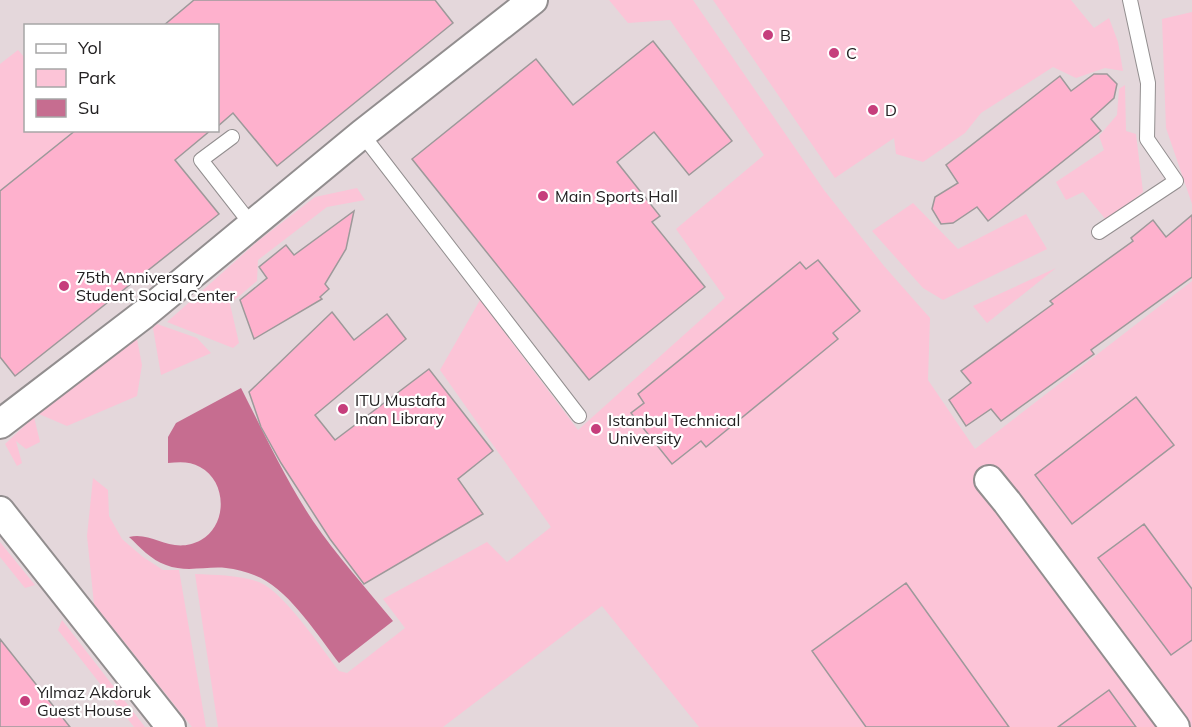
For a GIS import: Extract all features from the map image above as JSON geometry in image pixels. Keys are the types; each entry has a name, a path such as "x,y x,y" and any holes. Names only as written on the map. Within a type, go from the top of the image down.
{"street":[{"path":"0,424 144,314 362,134 533,0"},
{"path":"989,480 1008,501 1175,727"},
{"path":"0,511 171,727"}],"lane":[{"path":"1099,232 1176,181 1147,139 1148,82 1130,0"},
{"path":"362,134 579,416"},
{"path":"232,137 201,160 251,224"}],"shaded area":[{"name":"Istanbul Technical University","path":"0,0 1192,0 1192,727 0,727"}],"green space":[{"path":"609,0 693,0 824,190 884,266 930,318 928,380 975,449 1192,281 1192,727 699,727 602,606 443,727 218,727 195,574 244,578 259,582 269,588 302,622 339,671 347,673 405,628 383,599 487,542 507,562 551,527 440,370 480,300 578,430 725,298 676,229 764,155 670,20 628,23"},
{"path":"713,0 1071,0 1094,28 1109,18 1118,42 1123,71 1105,68 1076,78 1053,67 981,113 965,133 923,162 896,154 894,138 835,178"},
{"path":"1192,12 1192,204 1166,128 1162,19"},
{"path":"18,50 24,57 24,132 72,132 80,143 54,148 0,191 0,64"},
{"path":"1125,85 1126,131 1136,134 1143,192 1107,221 1083,192 1066,200 1056,182 1104,150 1099,136 1117,115 1119,89"},
{"path":"357,188 365,200 327,207 258,260 257,281 230,304 239,343 233,348 167,322 258,241 315,197"},
{"path":"913,203 958,249 1026,214 1047,249 943,300 923,288 872,231"},
{"path":"1056,268 987,323 973,306"},
{"path":"157,324 197,338 211,353 161,375 153,328"},
{"path":"137,339 142,365 137,396 67,426 39,414"},
{"path":"34,417 40,442 26,449 16,441 22,463 17,466 5,444"},
{"path":"93,478 108,490 109,516 122,539 163,570 179,570 206,727 192,727 94,604 87,536"},
{"path":"0,542 35,585 25,588 0,557"},
{"path":"62,620 145,727 134,727 58,630"}],"water":[{"path":"241,388 284,472 313,521 393,621 339,663 294,605 261,578 244,571 218,568 188,569 161,563 129,537 147,537 181,545 201,540 210,533 220,514 221,503 215,482 209,474 196,465 184,462 168,463 168,437 176,423"}],"building":[{"path":"194,0 435,0 453,23 277,166 233,113 219,125 219,24 165,24"},
{"name":"Main Sports Hall","path":"653,41 732,141 689,175 654,132 617,162 660,216 652,222 705,287 589,380 412,159 536,59 573,105"},
{"path":"1094,74 1107,74 1117,84 1114,98 1091,119 1101,131 988,221 977,207 953,223 941,224 932,209 935,197 958,183 946,165 1060,76 1071,91"},
{"name":"75th Anniversary Student Social Center","path":"74,132 209,132 175,160 219,214 15,376 0,357 0,191"},
{"path":"354,211 346,249 325,284 329,289 320,297 322,299 254,339 240,300 267,278 259,267 286,245 294,255"},
{"path":"1192,215 1192,277 1091,350 1094,354 1001,421 991,409 966,426 949,400 971,383 961,371 1053,304 1050,301 1133,241 1131,238 1153,220 1166,237"},
{"path":"818,260 860,311 833,333 838,339 706,447 701,441 672,464 631,413 644,403 638,394 800,262 806,269"},
{"name":"ITU Mustafa Inan Library","path":"332,312 354,340 387,314 406,339 315,415 335,440 429,369 493,451 458,479 483,514 364,584 330,539 281,463 261,427 249,392"},
{"path":"1136,397 1174,445 1072,524 1035,475"},
{"path":"1144,524 1192,589 1192,640 1171,655 1098,558"},
{"path":"906,583 1009,727 866,727 812,651"},
{"name":"Yılmaz Akdoruk Guest House","path":"0,639 70,727 0,727"},
{"path":"1109,690 1136,727 1058,727"}],"place":[{"name":"B","path":"768,35"},
{"name":"C","path":"834,53"},
{"name":"D","path":"873,110"},
{"name":"Main Sports Hall","path":"543,196"},
{"name":"75th Anniversary Student Social Center","path":"64,286"},
{"name":"ITU Mustafa Inan Library","path":"343,409"},
{"name":"Istanbul Technical University","path":"596,429"},
{"name":"Yılmaz Akdoruk Guest House","path":"25,701"}]}
